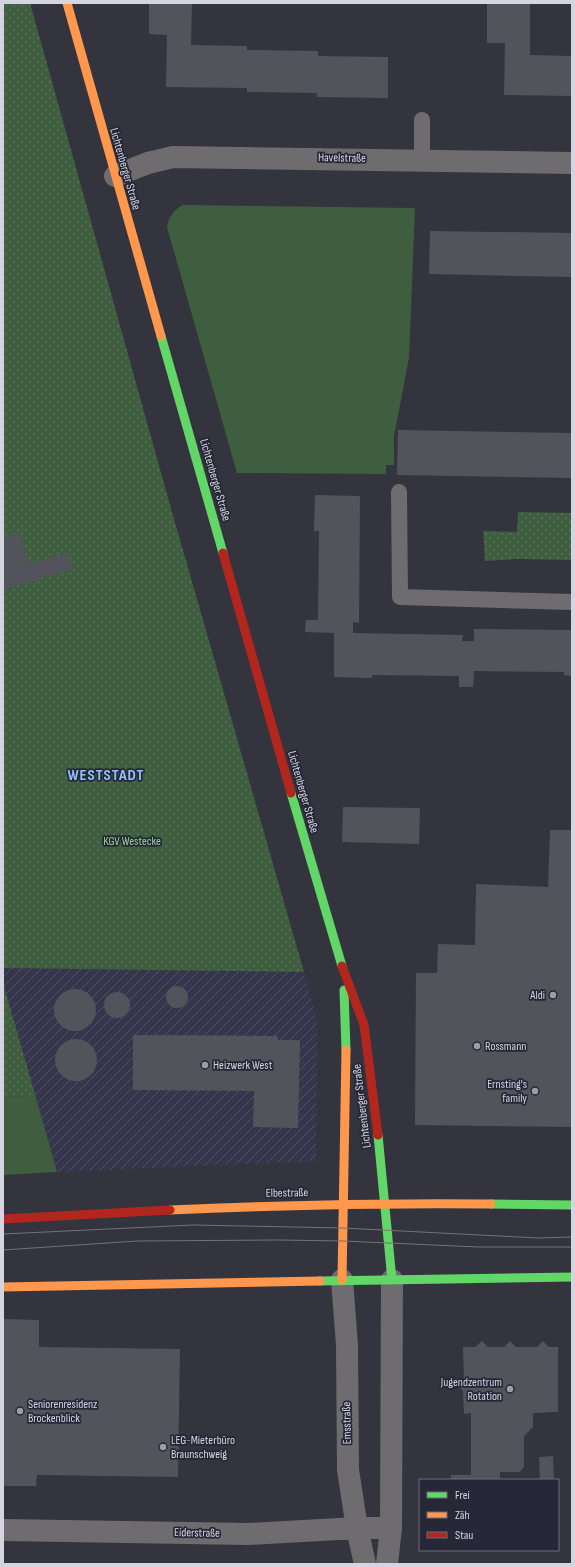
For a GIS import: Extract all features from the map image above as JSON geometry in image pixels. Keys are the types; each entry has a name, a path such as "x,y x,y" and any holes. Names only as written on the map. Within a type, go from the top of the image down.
{"street":[{"name":"Lichtenberger Straße","path":"67,3 115,176 341,963 364,1025 374,1098 392,1280"},
{"name":"Havelstraße","path":"115,176 148,163 173,157 422,159 572,163"},
{"name":"Lichtenberger Straße","path":"341,963 346,1008 342,1280"},
{"name":"Elbestraße","path":"3,1219 142,1210 344,1204 572,1205"},
{"path":"3,1287 572,1277"},
{"name":"Emsstraße","path":"342,1280 347,1345 348,1470 357,1528 365,1564"},
{"path":"387,1564 391,1528 392,1280"},
{"name":"Eiderstraße","path":"3,1530 248,1534 357,1528 391,1528"}],"lane":[{"path":"422,120 422,159"},
{"path":"400,492 400,597 572,602"}],"shaded area":[{"name":"Heizwerk West","path":"3,968 304,972 317,1021 316,1161 57,1172 3,983"}],"green space":[{"name":"KGV Westecke","path":"3,3 30,3 170,505 304,972 3,968"},
{"path":"183,205 415,208 409,358 394,436 394,465 386,465 386,474 237,473 167,227 172,214"},
{"path":"518,512 572,513 572,560 518,559 485,561 483,531 517,532"},
{"path":"3,983 35,1094 29,1096 3,1097"},
{"path":"35,1094 57,1172 3,1175 3,1097 29,1096"}],"building":[{"path":"149,3 192,3 191,45 247,46 247,50 318,51 318,56 388,57 388,98 317,97 317,93 247,92 247,88 166,87 167,35 149,34"},
{"path":"487,3 530,3 530,55 572,56 572,96 504,95 505,43 487,43"},
{"path":"430,231 572,233 572,277 429,274"},
{"path":"398,430 572,433 572,478 397,475"},
{"path":"315,495 360,496 359,623 353,622 353,633 463,635 462,641 474,641 474,629 572,630 572,676 564,675 564,672 474,671 473,687 459,687 459,676 372,675 372,678 334,677 334,633 305,632 306,620 318,620 319,531 314,531"},
{"path":"20,532 29,564 68,553 73,569 3,590 3,536"},
{"path":"343,807 420,808 419,844 342,842"},
{"path":"550,830 572,830 572,1127 415,1125 416,973 437,973 438,944 475,945 476,884 548,887"},
{"path":"173,986 181,986 188,993 188,1001 181,1008 173,1008 166,1001 166,993"},
{"path":"75,989 83,991 92,999 96,1010 94,1018 86,1027 75,1031 67,1029 58,1021 54,1010 56,1002 64,993"},
{"path":"117,992 127,995 130,1005 127,1015 117,1018 107,1015 104,1005 107,995"},
{"name":"Heizwerk West","path":"133,1035 277,1036 278,1040 300,1040 298,1128 253,1127 254,1091 133,1090"},
{"path":"76,1039 91,1045 97,1060 91,1075 76,1081 61,1075 55,1060 61,1045"},
{"path":"3,1319 39,1320 39,1347 180,1349 178,1477 37,1475 36,1486 3,1486"},
{"name":"Jugendzentrum Rotation","path":"482,1341 488,1347 504,1347 510,1341 516,1347 537,1347 543,1341 549,1347 558,1347 558,1412 533,1413 533,1427 524,1436 524,1467 520,1472 500,1472 500,1479 451,1479 451,1475 471,1475 471,1413 464,1414 463,1391 458,1386 464,1381 463,1347 475,1347"},
{"path":"553,1456 554,1479 540,1479 539,1457"}],"tram line":[{"path":"3,1234 193,1225 343,1228 538,1238 572,1237"},
{"path":"3,1250 137,1241 278,1240 343,1241 478,1247 572,1247"}],"traffic: fast":[{"path":"161,336 223,553"},
{"path":"291,793 342,966"},
{"path":"344,990 346,1050"},
{"path":"378,1135 392,1280"},
{"path":"491,1204 572,1205"},
{"path":"320,1281 572,1277"}],"traffic: slow":[{"path":"67,3 161,336"},
{"path":"342,1280 346,1050"},
{"path":"170,1210 330,1205 491,1204"},
{"path":"3,1287 320,1281"}],"traffic: jam":[{"path":"223,553 291,793"},
{"path":"342,966 364,1025 378,1135"},
{"path":"3,1219 170,1210"}],"place":[{"name":"Aldi","path":"553,995"},
{"name":"Rossmann","path":"477,1046"},
{"name":"Heizwerk West","path":"205,1065"},
{"name":"Ernsting's family","path":"535,1091"},
{"name":"Jugendzentrum Rotation","path":"510,1389"},
{"name":"Seniorenresidenz Brockenblick","path":"20,1411"},
{"name":"LEG-Mieterbüro Braunschweig","path":"163,1447"}],"district":[{"name":"WESTSTADT","path":"106,775"}]}
